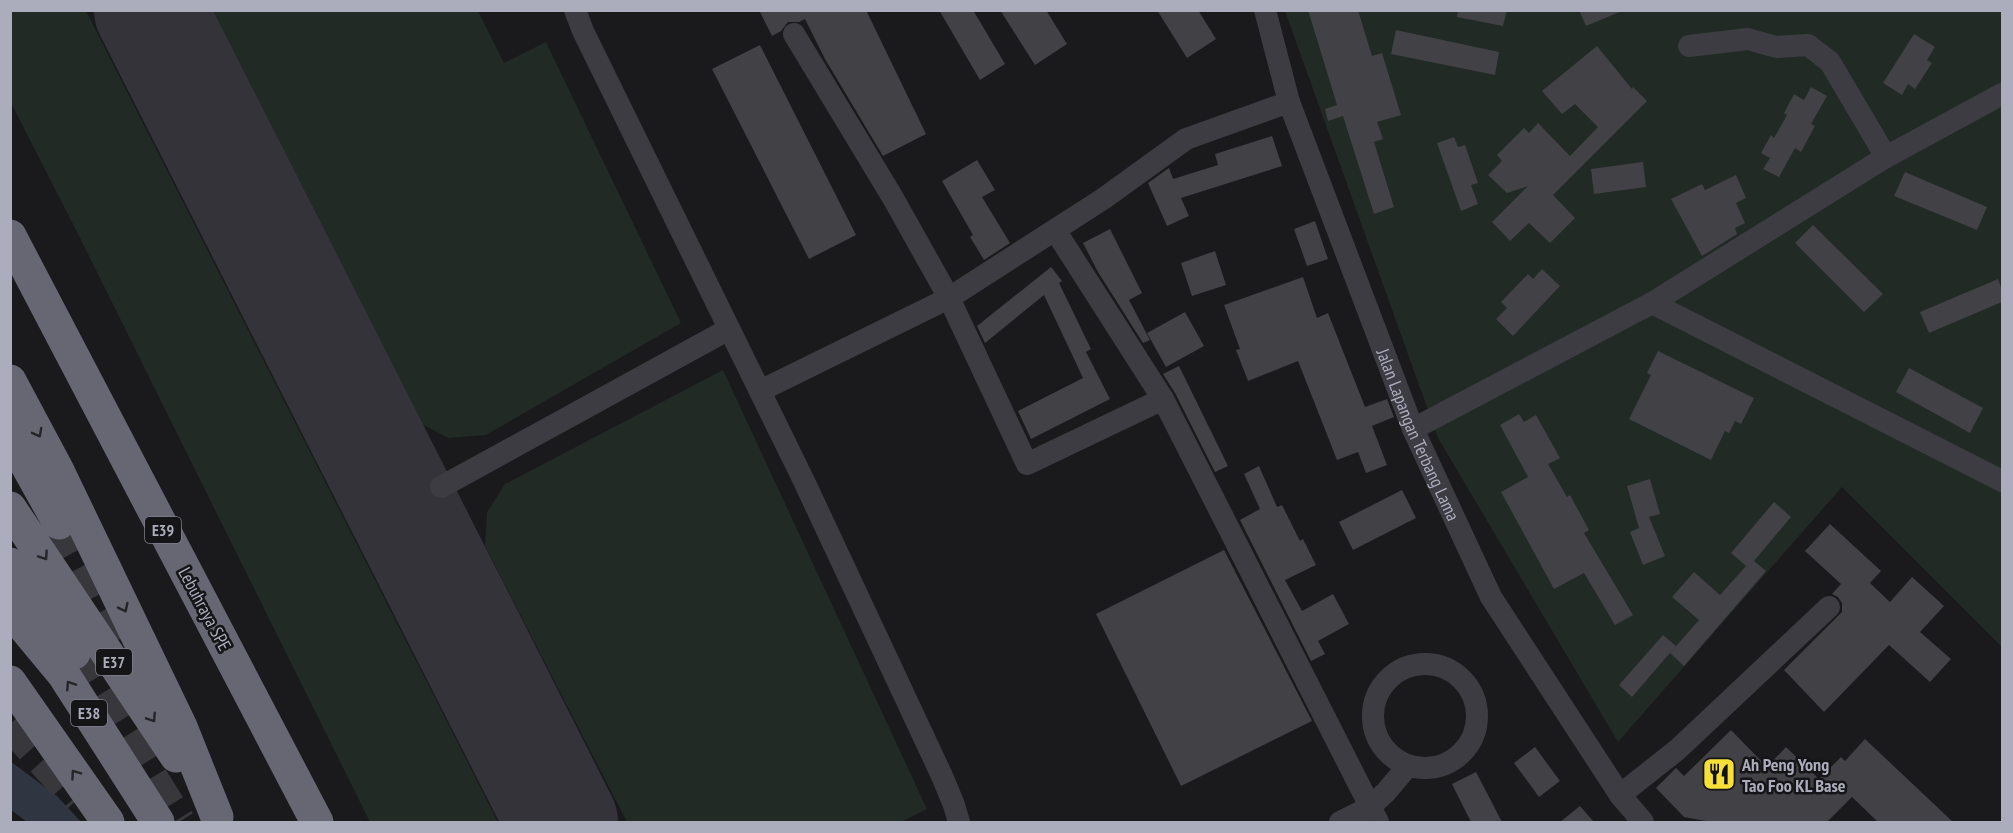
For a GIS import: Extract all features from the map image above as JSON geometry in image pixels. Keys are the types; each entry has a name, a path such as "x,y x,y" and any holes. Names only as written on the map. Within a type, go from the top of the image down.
{"highway":[{"name":"Lebuhraya SPE","path":"10,236 316,822"},
{"name":"Lebuhraya SPE","path":"10,261 304,822"},
{"path":"10,381 57,470 181,727 218,820"},
{"path":"10,435 59,523"},
{"name":"E37","path":"10,508 218,820"},
{"path":"10,564 74,653"},
{"name":"E38","path":"10,610 64,675 158,822"},
{"path":"10,682 108,822"}],"street":[{"path":"575,10 588,42 760,391 942,776 954,805 958,822"},
{"name":"Jalan Lapangan Terbang Lama","path":"1265,10 1289,102 1413,429 1491,597 1620,795 1643,822"},
{"path":"794,34 893,198 949,298 1027,464 1163,399"},
{"path":"1689,46 1748,39 1776,47 1808,45 1830,62 1886,157"},
{"path":"1413,429 1652,303 1886,157 2002,94"},
{"path":"760,391 949,298 1103,199 1186,139 1289,102"},
{"path":"1055,230 1163,399 1374,815"},
{"path":"1652,303 2002,481"},
{"path":"441,487 729,329"},
{"path":"1620,795 1677,750 1829,607"},
{"path":"1434,665 1456,675 1467,685 1475,701 1477,713 1474,731 1467,747 1454,760 1437,767 1408,766 1388,754 1379,741 1373,724 1373,708 1379,690 1389,678 1404,668 1434,665"},
{"path":"1374,815 1386,792 1408,766"},
{"path":"1340,822 1374,815"}],"shaded area":[{"path":"11,10 86,11 498,822 370,822 11,103"},
{"path":"208,11 478,11 504,63 546,42 681,323 486,435 448,438 418,422"},
{"path":"1285,11 2002,11 2002,647 1842,487 1618,742 1438,438"},
{"path":"723,370 927,809 901,822 627,822 485,546 487,512 505,484"}],"water":[{"path":"10,761 57,796 81,822 27,822 11,810"}],"building":[{"path":"759,10 866,10 926,134 883,156 825,59 805,19 799,22 788,22 781,31 772,36"},
{"path":"939,10 973,10 1005,64 980,80"},
{"path":"1000,10 1046,10 1067,44 1035,65"},
{"path":"1157,10 1198,10 1216,39 1187,58"},
{"path":"1308,10 1358,10 1372,56 1382,53 1401,115 1377,122 1383,139 1374,142 1394,207 1374,214 1343,116 1328,121 1325,109 1337,105"},
{"path":"1458,10 1507,10 1503,26 1457,17"},
{"path":"1579,10 1622,10 1622,11 1586,26"},
{"path":"1396,30 1499,52 1495,75 1391,54"},
{"path":"1914,34 1935,47 1927,60 1932,63 1915,89 1908,84 1902,95 1883,83"},
{"path":"760,45 856,235 809,259 712,69"},
{"path":"1597,46 1632,89 1633,87 1647,101 1553,195 1575,218 1550,243 1529,223 1510,241 1492,222 1528,186 1507,193 1488,175 1502,161 1497,155 1524,128 1529,133 1538,123 1570,156 1598,127 1575,104 1562,114 1542,91"},
{"path":"1811,87 1827,96 1811,124 1815,126 1801,152 1795,148 1779,177 1763,169 1770,158 1761,153 1771,135 1774,138 1787,115 1784,113 1794,94 1804,100"},
{"path":"1272,136 1282,166 1181,198 1189,216 1167,226 1148,183 1169,168 1173,179 1218,165 1215,154"},
{"path":"1454,137 1458,147 1465,145 1478,183 1471,185 1478,204 1461,211 1437,143"},
{"path":"977,160 995,190 982,197 1010,243 984,260 970,237 973,235 942,181"},
{"path":"1643,162 1646,187 1594,194 1591,169"},
{"path":"1905,172 1987,207 1977,230 1894,196"},
{"path":"1736,175 1746,198 1736,203 1745,223 1735,228 1737,234 1702,256 1671,199 1702,184 1705,190"},
{"path":"1315,221 1328,259 1307,266 1294,229"},
{"path":"1813,225 1883,294 1864,312 1795,243"},
{"path":"1110,229 1142,293 1129,300 1150,340 1143,343 1098,272 1083,243"},
{"path":"1215,251 1226,285 1192,296 1181,263"},
{"path":"1051,267 1062,281 1059,283 1091,349 1086,352 1110,399 1031,439 1018,411 1083,378 1044,295 985,343 977,326"},
{"path":"1542,269 1560,286 1513,336 1496,319 1507,308 1501,302 1528,274 1533,279"},
{"path":"1303,277 1317,318 1328,313 1365,407 1387,399 1394,417 1372,426 1387,465 1366,473 1358,452 1337,460 1298,361 1248,381 1236,350 1240,349 1224,305"},
{"path":"1998,279 2002,290 2002,302 1929,333 1920,312"},
{"path":"1185,312 1204,346 1166,367 1147,333"},
{"path":"1658,351 1754,398 1741,424 1735,421 1729,433 1725,431 1711,460 1629,419 1651,375 1647,373"},
{"path":"1179,366 1228,466 1215,472 1163,374"},
{"path":"1909,368 1983,408 1970,433 1896,392"},
{"path":"1519,414 1524,422 1536,415 1560,458 1548,464 1567,497 1570,495 1589,530 1584,533 1633,615 1615,625 1584,573 1554,589 1501,492 1528,477 1500,425"},
{"path":"1259,466 1277,507 1282,505 1300,541 1303,539 1316,565 1285,580 1302,611 1333,594 1349,624 1318,641 1325,654 1311,661 1240,520 1260,509 1244,474"},
{"path":"1650,479 1660,514 1649,517 1665,556 1643,565 1630,532 1639,528 1627,486"},
{"path":"1402,490 1416,518 1353,550 1339,522"},
{"path":"1774,502 1791,517 1754,561 1766,571 1684,666 1670,653 1699,620 1672,597 1694,572 1720,595 1746,566 1731,553"},
{"path":"1830,524 1881,571 1870,583 1890,602 1912,577 1944,606 1920,632 1951,659 1930,682 1889,645 1824,712 1784,670 1842,612 1842,603 1832,594 1841,584 1805,551"},
{"path":"1224,550 1312,721 1181,786 1096,614"},
{"path":"1663,635 1676,646 1632,697 1619,685"},
{"path":"1731,730 1767,767 1786,747 1819,779 1841,757 1845,761 1865,739 1953,822 1878,822 1852,797 1827,822 1711,822 1684,817 1656,788 1676,768 1684,776"},
{"path":"1535,747 1560,781 1539,797 1514,763"},
{"path":"1476,772 1502,822 1471,822 1452,784"},
{"path":"1580,806 1594,822 1560,822"}],"runway":[{"path":"150,10 562,822"}],"tunnel":[{"path":"59,523 128,650"},
{"path":"74,653 179,822"},
{"path":"10,724 78,799"}],"place":[{"name":"Ah Peng Yong Tao Foo KL Base","path":"1719,774"}]}
